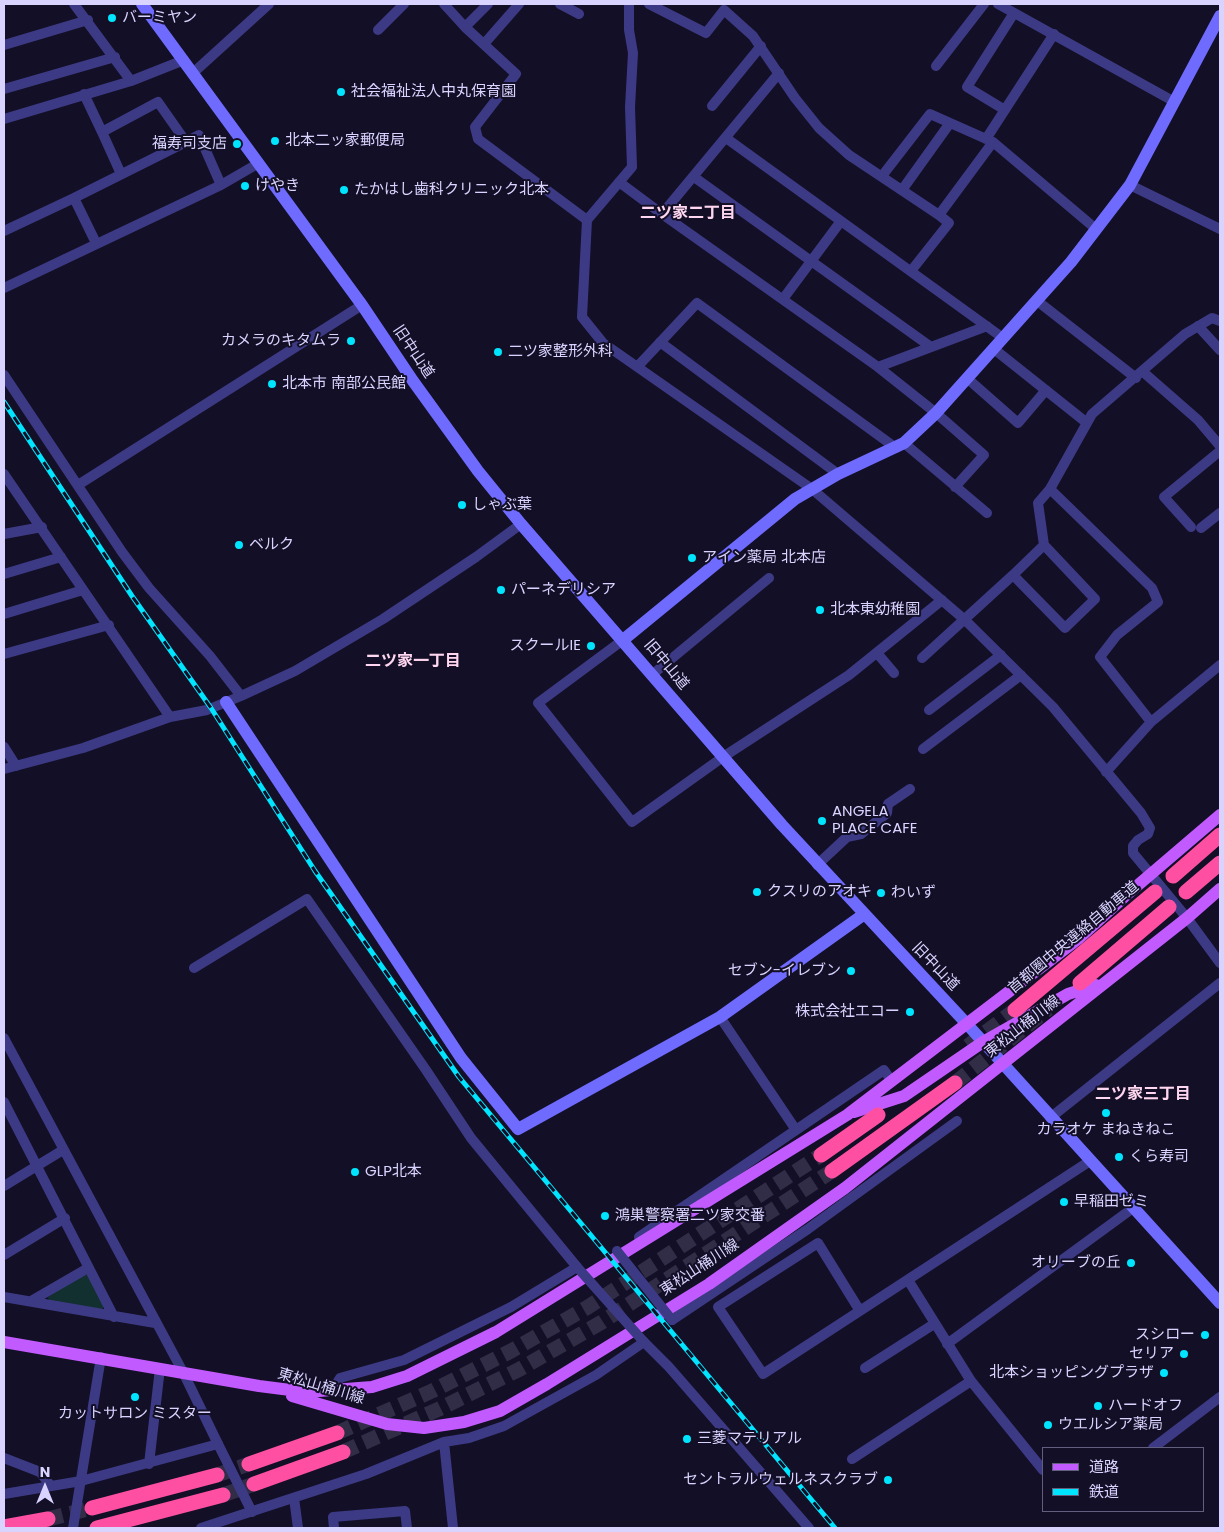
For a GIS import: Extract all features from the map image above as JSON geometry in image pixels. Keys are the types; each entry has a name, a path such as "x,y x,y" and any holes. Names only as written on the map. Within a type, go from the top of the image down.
{"highway":[{"path":"1173,876 1220,835"},
{"path":"1186,892 1220,864"},
{"name":"首都圏中央連絡自動車道","path":"1015,1010 1155,892"},
{"path":"1080,983 1169,907"},
{"path":"832,1171 955,1083"},
{"path":"821,1155 878,1115"},
{"path":"249,1464 337,1433"},
{"path":"254,1484 343,1452"},
{"path":"92,1508 217,1475"},
{"path":"96,1528 223,1495"},
{"path":"4,1527 48,1518"}],"main road":[{"name":"東松山桶川線","path":"4,1342 101,1357 259,1386 306,1392 372,1387 406,1376 496,1332 847,1115 1078,939 1220,815"},
{"name":"東松山桶川線","path":"259,1386 387,1424 424,1428 464,1422 500,1411 709,1284 845,1188 1187,918 1220,889"},
{"path":"847,1115 904,1096 983,1042 1068,994 1108,980"}],"street":[{"path":"74,4 88,20 131,82"},
{"name":"旧中山道","path":"142,4 362,305 413,381 467,456 521,524 817,865 966,1023 1050,1118 1220,1303"},
{"path":"193,73 269,4"},
{"path":"378,30 404,4"},
{"path":"444,4 465,27 516,74 475,128 478,139 587,220"},
{"path":"465,27 488,4"},
{"path":"484,44 519,4"},
{"path":"560,4 579,14"},
{"path":"629,4 629,30 633,53 630,107 632,167 587,220 582,317 603,343 812,489 965,620 1053,707 1141,814 1150,828 1148,834 1138,840 1133,846 1133,853 1187,918 1220,963"},
{"path":"649,4 706,32 724,10 753,36 780,73 795,98 819,128 849,155 940,215 949,223 911,271"},
{"path":"936,66 984,4"},
{"path":"1005,110 967,87 1007,7 1173,101"},
{"path":"942,600 849,675 723,757 632,822 538,703 623,640 795,499 838,474 900,445 936,413 1071,262 1130,185 1173,101 1220,16"},
{"path":"4,45 88,20"},
{"path":"940,215 990,141 1005,110 1054,34"},
{"path":"712,106 761,46"},
{"path":"4,88 115,57"},
{"path":"4,119 84,94 131,82 184,60"},
{"path":"662,214 780,73"},
{"path":"84,94 121,174"},
{"path":"102,132 158,102 186,142"},
{"path":"882,176 930,114 990,141 1096,230"},
{"path":"902,190 950,123"},
{"path":"4,231 199,135 221,185"},
{"path":"726,138 1004,338"},
{"path":"4,288 221,185 259,163"},
{"path":"694,177 812,259 931,347"},
{"path":"620,182 662,214 878,367 936,413 984,455 955,487"},
{"path":"1130,185 1220,229"},
{"path":"74,198 96,243"},
{"path":"783,298 841,221"},
{"path":"1036,300 1198,420 1220,446"},
{"path":"638,366 697,303 900,445 987,513"},
{"path":"78,485 362,305"},
{"path":"1013,575 1065,628 1094,599 1044,545 1038,503 1050,489 1092,414 1185,334 1212,318 1220,321"},
{"path":"878,367 987,326"},
{"path":"1198,326 1220,350"},
{"path":"660,342 838,474"},
{"path":"994,349 1087,423"},
{"path":"4,374 122,552 149,588 210,656 242,696"},
{"path":"968,379 1018,423 1046,390"},
{"path":"1220,451 1164,496 1196,527 1220,513"},
{"path":"4,474 8,486 42,527 170,717"},
{"path":"1050,489 1152,588 1158,602 1116,635 1100,657 1151,722"},
{"path":"4,768 83,748 170,717 207,710 296,671 382,620 476,557 521,524"},
{"path":"4,534 42,527"},
{"path":"922,658 1044,545"},
{"path":"4,574 61,557"},
{"path":"653,674 769,578"},
{"path":"4,614 83,590"},
{"path":"4,654 109,625"},
{"path":"877,653 894,673"},
{"path":"929,710 1001,655"},
{"path":"1106,772 1151,722 1220,665"},
{"path":"923,749 1021,675"},
{"path":"226,702 461,1058 518,1130 720,1017 863,915"},
{"path":"4,748 16,766"},
{"path":"817,865 847,837 862,834 887,812 888,804 910,788"},
{"path":"194,968 307,899 471,1138 577,1267 644,1342 670,1366 809,1528"},
{"path":"1050,1118 1220,983"},
{"path":"720,1017 796,1130"},
{"path":"4,1038 182,1372 252,1512"},
{"path":"891,1080 884,1070 617,1251 672,1320 808,1229 957,1121"},
{"path":"4,1102 7,1118 37,1165 114,1317"},
{"path":"903,1143 911,1154"},
{"path":"4,1186 63,1150"},
{"path":"710,1294 763,1374 1090,1161"},
{"path":"947,1344 1133,1208"},
{"path":"4,1255 65,1218"},
{"path":"808,1229 860,1311"},
{"path":"718,1307 818,1243"},
{"name":"東松山桶川線","path":"332,1391 340,1378 404,1360 511,1307 577,1267"},
{"path":"31,1301 88,1268"},
{"path":"908,1280 970,1381 1042,1469"},
{"path":"4,1297 155,1324"},
{"path":"865,1368 934,1324"},
{"path":"209,1527 366,1474 444,1442 469,1438 504,1426 596,1375 644,1342"},
{"path":"73,1528 101,1357"},
{"path":"149,1464 160,1368"},
{"path":"852,1459 970,1381"},
{"path":"1154,1447 1220,1397"},
{"path":"444,1442 453,1528"},
{"path":"4,1494 81,1481 218,1444"},
{"path":"4,1458 40,1472 50,1485"},
{"path":"294,1498 298,1528"},
{"path":"334,1528 333,1517 405,1511 407,1528"}],"green space":[{"path":"83,1274 88,1275 104,1306 102,1310 49,1301 48,1297"}],"tunnel":[{"path":"955,1083 1048,1009"},
{"path":"968,1046 1015,1010"},
{"path":"337,1433 432,1391 511,1351 588,1307 821,1155"},
{"path":"343,1452 439,1409 520,1369 602,1322 832,1171"},
{"path":"217,1475 249,1464"},
{"path":"223,1495 254,1484"},
{"path":"48,1519 92,1508"}],"railway":[{"path":"4,402 132,596 211,708 315,871 459,1077 835,1528"}],"place":[{"name":"バーミヤン","path":"112,18"},
{"name":"社会福祉法人中丸保育園","path":"341,92"},
{"name":"北本二ッ家郵便局","path":"275,141"},
{"name":"福寿司支店","path":"237,144"},
{"name":"けやき","path":"245,186"},
{"name":"たかはし歯科クリニック北本","path":"344,190"},
{"name":"カメラのキタムラ","path":"351,341"},
{"name":"二ツ家整形外科","path":"498,352"},
{"name":"北本市 南部公民館","path":"272,384"},
{"name":"しゃぶ葉","path":"462,505"},
{"name":"ベルク","path":"239,545"},
{"name":"アイン薬局 北本店","path":"692,558"},
{"name":"パーネデリシア","path":"501,590"},
{"name":"北本東幼稚園","path":"820,610"},
{"name":"スクールIE","path":"591,646"},
{"name":"ANGELA PLACE CAFE","path":"822,821"},
{"name":"クスリのアオキ","path":"757,892"},
{"name":"わいず","path":"881,893"},
{"name":"セブン-イレブン","path":"851,971"},
{"name":"株式会社エコー","path":"910,1012"},
{"name":"カラオケ まねきねこ","path":"1106,1113"},
{"name":"くら寿司","path":"1119,1157"},
{"name":"GLP北本","path":"355,1172"},
{"name":"早稲田ゼミ","path":"1064,1202"},
{"name":"鴻巣警察署二ツ家交番","path":"605,1216"},
{"name":"オリーブの丘","path":"1131,1263"},
{"name":"スシロー","path":"1205,1335"},
{"name":"セリア","path":"1184,1354"},
{"name":"北本ショッピングプラザ","path":"1164,1373"},
{"name":"カットサロン ミスター","path":"135,1397"},
{"name":"ハードオフ","path":"1098,1406"},
{"name":"ウエルシア薬局","path":"1048,1425"},
{"name":"三菱マテリアル","path":"687,1439"},
{"name":"セントラルウェルネスクラブ","path":"888,1480"}],"district":[{"name":"二ツ家二丁目","path":"688,214"},
{"name":"二ツ家一丁目","path":"413,662"},
{"name":"二ツ家三丁目","path":"1143,1095"}]}
